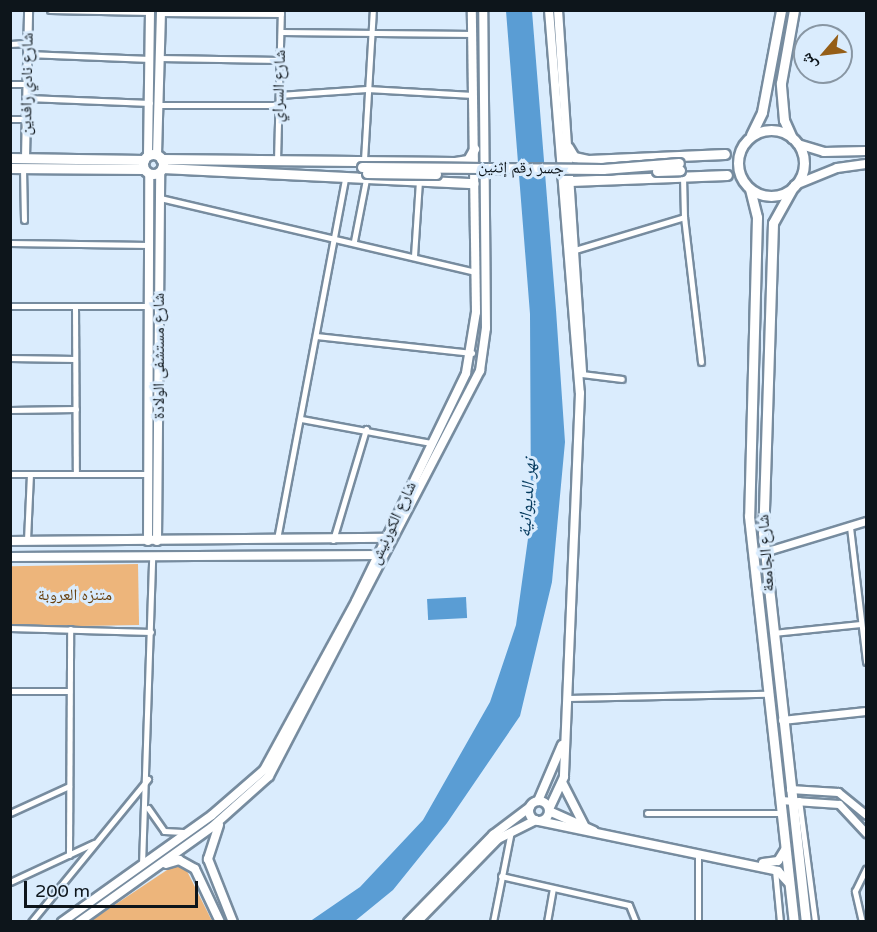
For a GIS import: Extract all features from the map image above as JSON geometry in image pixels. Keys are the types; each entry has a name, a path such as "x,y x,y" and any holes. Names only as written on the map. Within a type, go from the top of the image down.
{"main road":[{"name":"شارع الكورنيش","path":"63,921 155,869 226,816 278,762 383,555 387,538 419,465 469,365 475,325 472,10"},
{"name":"شارع الكورنيش","path":"79,921 142,866 191,830 269,762 383,555 397,537 480,371 486,328 483,10"},
{"path":"549,10 558,149 575,250 582,374 563,784 572,811 589,830"},
{"path":"558,10 568,147 565,181 580,393"},
{"path":"565,181 681,169 725,154 744,144 752,135 762,112 781,10"},
{"path":"794,10 781,83 784,120 803,160 794,186"},
{"path":"150,11 150,103 153,164"},
{"path":"153,164 159,105 160,12"},
{"path":"752,135 769,129 824,152 867,151"},
{"path":"744,144 739,164 749,188"},
{"path":"558,149 568,147"},
{"path":"568,147 574,157 588,160 725,154"},
{"path":"326,174 468,160 474,149"},
{"path":"10,158 326,174 345,178 364,170"},
{"path":"10,168 277,161 326,163 419,178 474,183"},
{"name":"شارع مستشفى الولادة","path":"153,164 160,198 159,369 153,541"},
{"name":"شارع مستشفى الولادة","path":"153,164 149,244 149,474 153,541"},
{"path":"681,169 728,175 749,188 772,196 837,168 867,164"},
{"name":"جسر رقم إثنين","path":"364,170 681,169"},
{"name":"شارع الجامعة","path":"794,186 773,223 763,517 764,552 790,789 795,801 794,822 806,921"},
{"name":"شارع الجامعة","path":"749,188 758,217 749,516 754,579 794,921"},
{"path":"475,325 486,328"},
{"path":"469,365 480,371"},
{"path":"149,368 159,369"},
{"path":"419,465 431,470"},
{"path":"749,516 763,517"},
{"path":"10,541 333,540 397,537"},
{"path":"250,540 251,557"},
{"path":"45,556 54,548 48,541"},
{"path":"65,541 59,548 66,556"},
{"path":"10,557 383,555"},
{"path":"754,579 768,579"},
{"path":"408,921 499,829 538,801 557,766 567,724"},
{"path":"417,921 512,830 537,821 549,810 563,784"},
{"path":"538,801 549,810 589,830 775,870 786,876 791,890"},
{"path":"530,807 537,821"},
{"path":"226,816 210,839 208,859 233,921"},
{"path":"782,817 794,822"},
{"path":"537,821 698,853 771,864 786,847"},
{"path":"155,869 179,860 190,864 220,921"}],"street":[{"name":"شارع نادي رافدين","path":"25,158 28,10"},
{"path":"50,10 150,11"},
{"path":"354,241 364,170 373,10"},
{"path":"160,12 281,12"},
{"name":"شارع السراي","path":"277,161 281,12"},
{"path":"281,32 371,31 473,34"},
{"path":"10,44 27,43"},
{"path":"27,54 150,59"},
{"path":"159,58 280,60"},
{"path":"10,84 27,84"},
{"path":"279,95 367,90 473,95"},
{"path":"27,98 150,103"},
{"path":"159,105 279,105"},
{"path":"10,119 27,119"},
{"path":"23,168 24,220"},
{"path":"681,169 684,217 701,362"},
{"path":"277,540 345,178"},
{"path":"414,256 419,178"},
{"path":"160,198 354,241 475,272"},
{"path":"575,250 684,217"},
{"path":"10,243 149,244"},
{"path":"10,306 149,306"},
{"path":"75,306 76,474"},
{"path":"316,336 472,354"},
{"path":"10,358 75,359"},
{"path":"582,374 622,379"},
{"path":"10,410 75,409"},
{"path":"301,419 366,429 430,443"},
{"path":"333,540 366,429"},
{"path":"10,474 149,474"},
{"path":"27,540 30,474"},
{"path":"764,552 867,521"},
{"path":"850,527 867,663"},
{"path":"142,866 148,779 152,558"},
{"path":"773,633 861,624"},
{"path":"10,628 151,632"},
{"path":"69,855 67,691 70,629"},
{"path":"10,691 67,691"},
{"path":"567,698 767,694"},
{"path":"782,720 867,711"},
{"path":"31,921 148,779"},
{"path":"10,813 69,786"},
{"path":"790,789 838,792 858,805 867,815"},
{"path":"780,800 834,802 850,813 867,833"},
{"path":"795,801 815,921"},
{"path":"850,813 858,805"},
{"path":"147,807 168,833 191,830"},
{"path":"647,813 782,817"},
{"path":"493,921 512,830"},
{"path":"10,882 95,842"},
{"path":"698,853 698,921"},
{"path":"862,921 855,891 867,868"},
{"path":"775,870 780,921"},
{"path":"501,876 629,905 636,921"},
{"path":"547,921 553,889"}],"green space":[{"name":"متنزه العروبة","path":"138,564 139,625 12,627 11,566"},
{"path":"176,864 187,871 212,921 89,922"}],"water":[{"name":"نهر الديوانية","path":"506,11 532,11 565,442 552,582 520,716 447,823 393,890 355,921 309,922 360,887 423,820 490,702 516,625 531,517 530,314"},
{"path":"466,597 467,618 428,620 427,599"}]}
